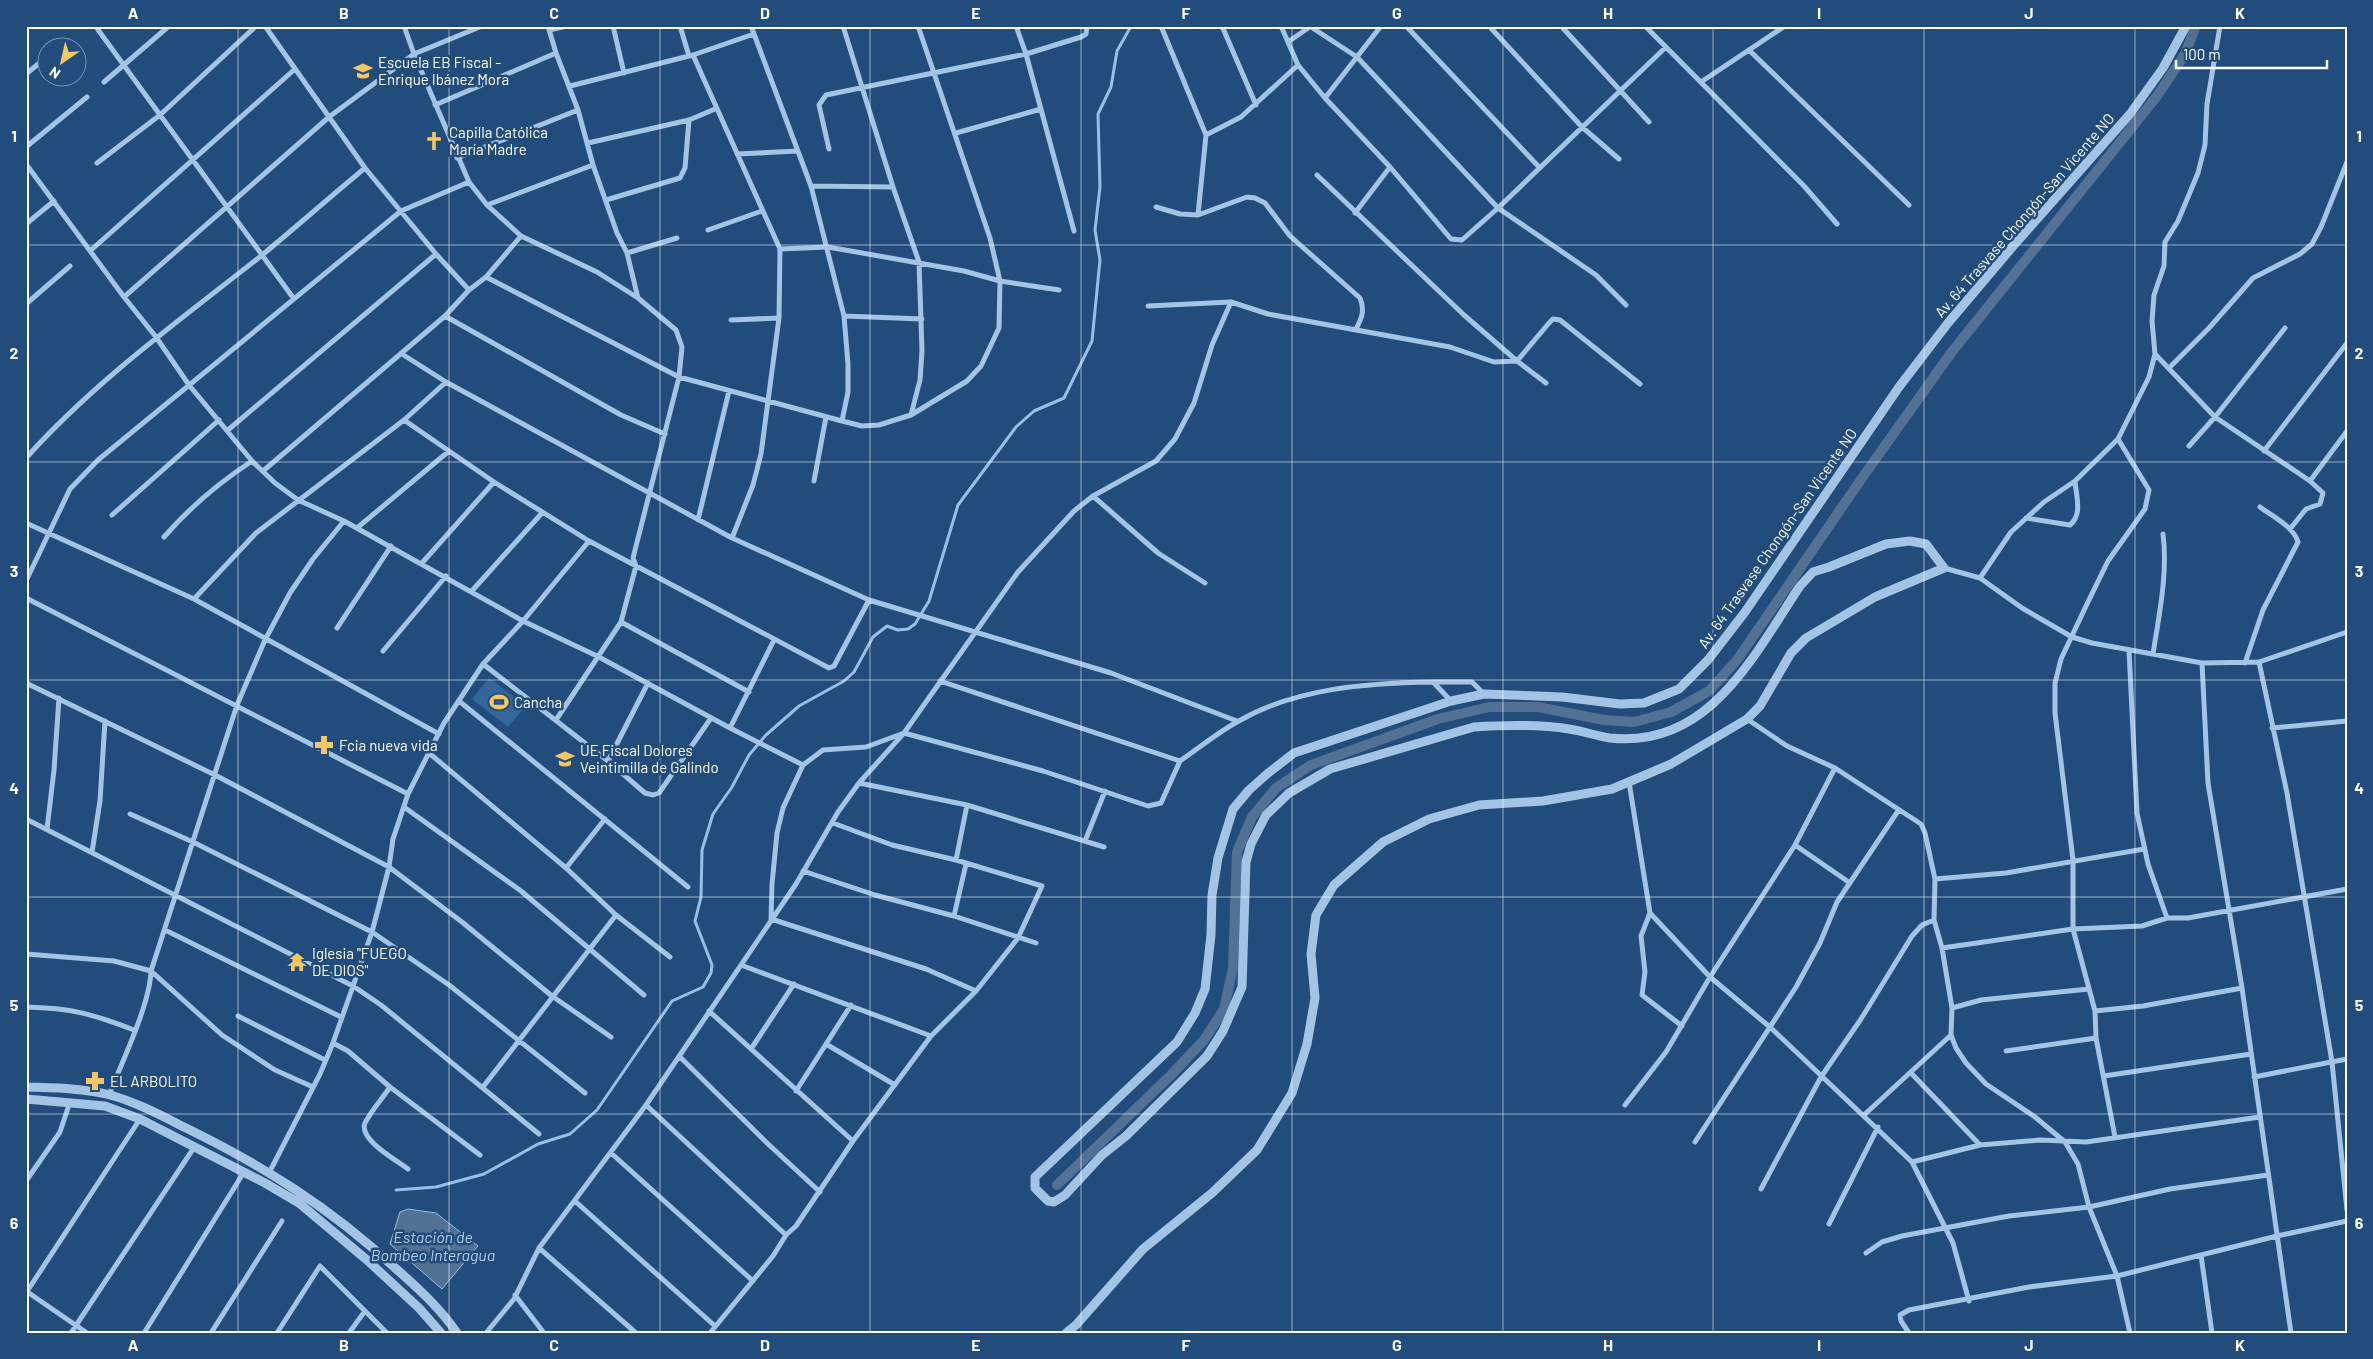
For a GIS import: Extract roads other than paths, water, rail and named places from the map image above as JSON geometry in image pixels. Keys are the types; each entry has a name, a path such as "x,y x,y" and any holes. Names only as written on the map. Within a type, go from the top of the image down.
{"street":[{"path":"104,82 169,26"},
{"path":"97,163 160,114 256,26"},
{"path":"264,26 365,168 436,254 469,290"},
{"path":"404,26 457,158 470,182 487,205 521,236 597,272 638,298 676,330 682,347 679,377 633,558 636,566 621,622 556,720"},
{"path":"124,297 329,118 414,54 482,26"},
{"path":"567,26 548,28 578,110 593,166 617,233 627,253 638,298"},
{"path":"613,26 624,73"},
{"path":"680,26 691,56 780,249 779,318 762,454 753,485 732,538"},
{"path":"751,26 811,186 844,316 848,392 842,421"},
{"path":"843,26 919,262 922,320 920,380 911,415"},
{"path":"486,277 679,377 862,426 871,426 911,415 967,381 981,366 999,328 1000,281 990,238 956,133 918,26"},
{"path":"1016,26 1026,54 1074,231"},
{"path":"829,149 820,101 826,95 1026,54 1081,37 1086,34 1087,26"},
{"path":"1161,26 1206,135 1198,214"},
{"path":"1222,26 1256,105"},
{"path":"1281,26 1298,65 1325,98 1390,167 1451,239 1462,240 1666,47"},
{"path":"1288,42 1311,26 1357,57 1498,208 1596,275 1626,305"},
{"path":"1325,98 1381,26"},
{"path":"1406,26 1540,168"},
{"path":"1489,26 1582,127 1619,159"},
{"path":"1560,26 1649,122"},
{"path":"1645,26 1804,186 1837,224"},
{"path":"1701,82 1785,26"},
{"name":"Av. 64 Trasvase Chongón-San Vicente NO","path":"1944,568 1926,544 1910,541 1886,544 1829,568 1813,572 1800,586 1733,683 1713,705 1676,729 1646,737 1611,738 1568,728 1498,725 1474,726 1330,770 1289,793 1266,816 1251,844 1246,862 1242,987 1223,1031 1207,1056 1158,1105 1102,1156 1065,1195 1054,1202 1048,1202 1034,1188 1034,1177 1177,1042 1195,1013 1205,989 1211,935 1212,894 1218,858 1233,809 1266,774 1294,753 1451,701 1484,694 1562,697 1620,704 1644,703 1679,689 1708,660 1745,612 1899,387 1948,323 2130,114 2163,68 2186,26"},
{"path":"1980,578 2010,532 2075,481 2118,439 2149,377 2155,354 2152,321 2154,295 2164,266 2166,242 2182,213 2198,173 2205,145 2204,127 2220,26"},
{"path":"96,27 294,299"},
{"path":"570,86 691,56 754,34"},
{"path":"1750,51 1909,205"},
{"path":"435,105 556,53"},
{"path":"26,74 38,64"},
{"path":"1206,135 1241,117 1298,65"},
{"path":"90,251 295,69"},
{"path":"26,147 87,97"},
{"path":"956,133 1041,108"},
{"path":"588,143 689,120 715,109"},
{"path":"457,158 578,110"},
{"path":"606,200 680,178 685,168 689,120"},
{"path":"737,154 798,151"},
{"path":"2170,367 2209,328 2253,278 2300,254 2312,244 2321,227 2347,162"},
{"path":"26,164 156,338 189,386 228,430 252,461 275,483 298,500 344,521 391,546 523,621 598,656 711,718 803,765"},
{"path":"487,205 593,166"},
{"path":"1355,213 1390,167"},
{"path":"26,458 54,427 104,381 262,254 365,168"},
{"path":"1317,176 1517,361 1546,383"},
{"path":"26,581 70,488 83,474 401,211 470,182"},
{"path":"811,186 893,186"},
{"path":"1156,207 1180,214 1198,214 1247,197 1265,203 1290,236 1360,298 1364,307 1362,318 1356,329"},
{"path":"26,224 54,201"},
{"path":"708,230 762,211"},
{"path":"263,471 402,354 444,316 469,290 486,277 521,236"},
{"path":"627,253 677,238"},
{"path":"780,249 828,247 919,262 964,271 1000,281 1059,290"},
{"path":"228,430 436,254"},
{"path":"26,304 70,266"},
{"path":"1148,306 1231,302 1268,314 1450,347 1494,362 1517,361 1553,320 1560,320 1640,384"},
{"path":"486,1333 515,1296 540,1248 576,1202 646,1105 741,965 859,783 904,733 1018,572 1074,511 1093,496 1156,461 1175,439 1194,403 1212,345 1231,302"},
{"path":"444,316 621,415 665,434"},
{"path":"844,316 922,320"},
{"path":"731,320 779,318"},
{"path":"2189,446 2215,417 2285,328"},
{"path":"2264,450 2347,343"},
{"path":"402,354 446,382 732,538 868,600 1111,673 1237,721"},
{"path":"2155,354 2170,367 2215,417 2310,481 2323,493 2323,499 2316,506 2306,509 2290,529"},
{"path":"194,599 256,533 404,420 446,382"},
{"path":"698,520 729,391"},
{"path":"814,481 826,417"},
{"path":"112,515 219,420"},
{"path":"404,420 494,482 589,541 774,640 832,668 868,600"},
{"path":"2310,481 2347,431"},
{"path":"2115,1137 2096,1038 2095,1011 2073,929 2073,860 2055,713 2055,683 2061,659 2108,561 2144,509 2147,499 2149,490 2127,458 2118,439"},
{"path":"357,528 449,451"},
{"path":"164,536 180,518 226,478 252,461"},
{"path":"2026,518 2070,525 2074,521 2079,508 2075,481"},
{"path":"422,563 494,482"},
{"path":"1093,496 1158,553 1205,582"},
{"path":"2245,663 2264,610 2298,542 2297,536 2290,529 2260,507"},
{"path":"471,592 542,513"},
{"path":"109,1095 142,1011 151,982 151,971 238,704 265,640 290,593 313,559 344,521"},
{"path":"26,523 49,531 194,599 265,640 439,734"},
{"path":"2153,654 2164,571 2165,552 2163,534"},
{"path":"269,1173 312,1089 333,1042 372,932 389,867 394,839 408,794 439,734 483,664 523,621 589,541"},
{"path":"337,628 391,546"},
{"path":"1066,1333 1076,1325 1142,1249 1212,1193 1257,1150 1292,1093 1307,1044 1314,998 1311,954 1316,915 1334,885 1383,842 1429,819 1478,805 1542,801 1612,789 1671,764 1747,719 1760,706 1791,653 1806,638 1875,597 1944,568 1980,578 2022,608 2072,637 2202,663 2259,662 2347,632"},
{"path":"383,651 446,576"},
{"path":"26,598 238,704 367,774 408,794"},
{"path":"621,622 749,692"},
{"path":"730,728 774,640"},
{"path":"2130,650 2137,813 2144,849 2167,918"},
{"path":"2259,662 2287,793 2332,1062 2347,1210"},
{"path":"2202,663 2208,783 2242,988 2291,1333"},
{"path":"483,664 608,761 645,793 653,795 659,793 711,718"},
{"path":"940,681 1180,760"},
{"path":"771,919 777,833 783,808 803,765 823,750 866,747 904,733 981,753 1148,806 1156,806 1161,803 1180,760 1237,721 1277,705 1328,689 1433,682 1472,682 1484,694"},
{"path":"1433,682 1451,701"},
{"path":"26,683 215,775 389,867 462,922 552,996 611,1037"},
{"path":"608,761 648,683"},
{"path":"47,829 54,770 59,698"},
{"path":"459,701 688,887"},
{"path":"1747,719 1787,746 1835,768 1898,811 1912,817 1921,824 1925,833 1935,879 1934,920 1942,948 1952,1008 1952,1035 1956,1048 1966,1063 1986,1084 2035,1117 2065,1142 2078,1164 2089,1207 2117,1276 2130,1333"},
{"path":"92,852 100,801 105,721"},
{"path":"2272,728 2347,721"},
{"path":"429,753 566,868 616,915 670,957"},
{"path":"1625,1105 1666,1052 1710,976 1795,845 1835,768"},
{"path":"1629,782 1650,914 1641,936 1645,972 1642,995 1682,1026"},
{"path":"859,783 967,805 1104,847"},
{"path":"1085,842 1104,791"},
{"path":"956,860 967,805"},
{"path":"404,807 521,891 644,995"},
{"path":"1695,1142 1771,1028 1820,943 1837,902 1898,811"},
{"path":"130,814 193,842 372,932 449,985 520,1039 585,1093"},
{"path":"26,818 353,986 381,1005 483,1086 539,1134"},
{"path":"566,868 605,819"},
{"path":"710,1333 753,1282 786,1235 796,1226 854,1141 931,1036 976,991 1018,938 1042,886 956,860 892,845 833,823"},
{"path":"1795,845 1850,883"},
{"path":"1935,879 2006,873 2144,849"},
{"path":"954,916 966,864"},
{"path":"803,871 875,895 954,916 1036,943"},
{"path":"1942,948 2073,929 2142,926 2167,918 2188,918 2347,889"},
{"path":"1650,914 1710,976 1771,1028 1821,1077 1878,1127 1912,1162 1956,1251 1969,1301"},
{"path":"483,1086 616,915"},
{"path":"771,919 926,969 976,991"},
{"path":"1761,1189 1821,1077 1861,1019 1912,936 1922,925 1934,920"},
{"path":"165,930 341,1017"},
{"path":"26,954 114,961 151,971 222,1035 275,1070 312,1089"},
{"path":"741,965 931,1036"},
{"path":"751,1049 794,984"},
{"path":"2095,1011 2143,1006 2242,988"},
{"path":"1952,1008 1981,1000 2088,989"},
{"path":"796,1091 851,1005"},
{"path":"26,1008 71,1010 97,1015 134,1030"},
{"path":"709,1011 854,1141"},
{"path":"238,1016 325,1060"},
{"path":"1864,1115 1952,1035"},
{"path":"2006,1051 2096,1038"},
{"path":"333,1042 348,1051 390,1087 480,1156"},
{"path":"826,1044 895,1085"},
{"path":"2104,1076 2251,1054"},
{"path":"679,1056 766,1143 820,1192"},
{"path":"2254,1077 2347,1059"},
{"path":"1911,1072 1980,1145"},
{"path":"26,1087 66,1089 109,1095 155,1113 269,1173 327,1210 376,1250 419,1289 457,1333"},
{"path":"390,1087 364,1124 364,1133 370,1141 408,1168"},
{"path":"26,1099 70,1101 105,1106 140,1119 244,1172 298,1203 319,1220 419,1308 441,1333"},
{"path":"26,1181 60,1132 70,1101"},
{"path":"646,1105 786,1235"},
{"path":"1912,1162 1980,1145 2040,1140 2086,1142 2260,1117"},
{"path":"87,1333 26,1292 140,1119"},
{"path":"1829,1224 1878,1127"},
{"path":"71,1333 195,1146"},
{"path":"611,1152 753,1282"},
{"path":"144,1333 244,1172"},
{"path":"1866,1253 1882,1242 1946,1228 2009,1216 2089,1207 2104,1202 2170,1189 2268,1174"},
{"path":"576,1202 715,1326"},
{"path":"211,1333 282,1221"},
{"path":"1910,1333 1901,1321 1900,1315 1903,1312 1969,1301 2029,1288 2117,1276 2277,1236 2347,1222"},
{"path":"540,1248 636,1333"},
{"path":"2201,1255 2212,1333"},
{"path":"277,1333 320,1266 387,1333"},
{"path":"515,1296 544,1333"},
{"path":"349,1333 365,1311"}],"water":[{"name":"Estación de Bombeo Interagua","path":"408,1209 436,1213 478,1246 442,1289 390,1244 400,1212"}],"waterway":[{"path":"396,1190 436,1187 484,1174 538,1144 570,1134 597,1110 672,1001 703,987 711,973 712,965 695,921 701,897 702,850 713,814 732,787 749,755 766,735 799,706 844,681 854,672 873,637 887,626 898,630 908,629 915,624 929,601 958,505 1016,427 1034,411 1064,398 1092,341 1100,260 1095,230 1100,187 1098,114 1111,87 1117,51 1130,28 1140,26"},
{"path":"1057,1185 1172,1074 1204,1040 1224,1009 1233,968 1237,852 1252,817 1276,788 1311,765 1438,719 1489,707 1538,707 1604,720 1634,722 1671,712 1709,691 1737,660 1862,478 1951,353 2157,96 2185,54 2196,26"}],"place":[{"name":"Escuela EB Fiscal - Enrique Ibánez Mora","path":"363,71"},
{"name":"Capilla Católica María Madre","path":"434,141"},
{"name":"Cancha","path":"499,702"},
{"name":"Fcia nueva vida","path":"324,745"},
{"name":"UE Fiscal Dolores Veintimilla de Galindo","path":"565,759"},
{"name":"Iglesia \"FUEGO DE DIOS\"","path":"297,962"},
{"name":"EL ARBOLITO","path":"95,1081"}]}
